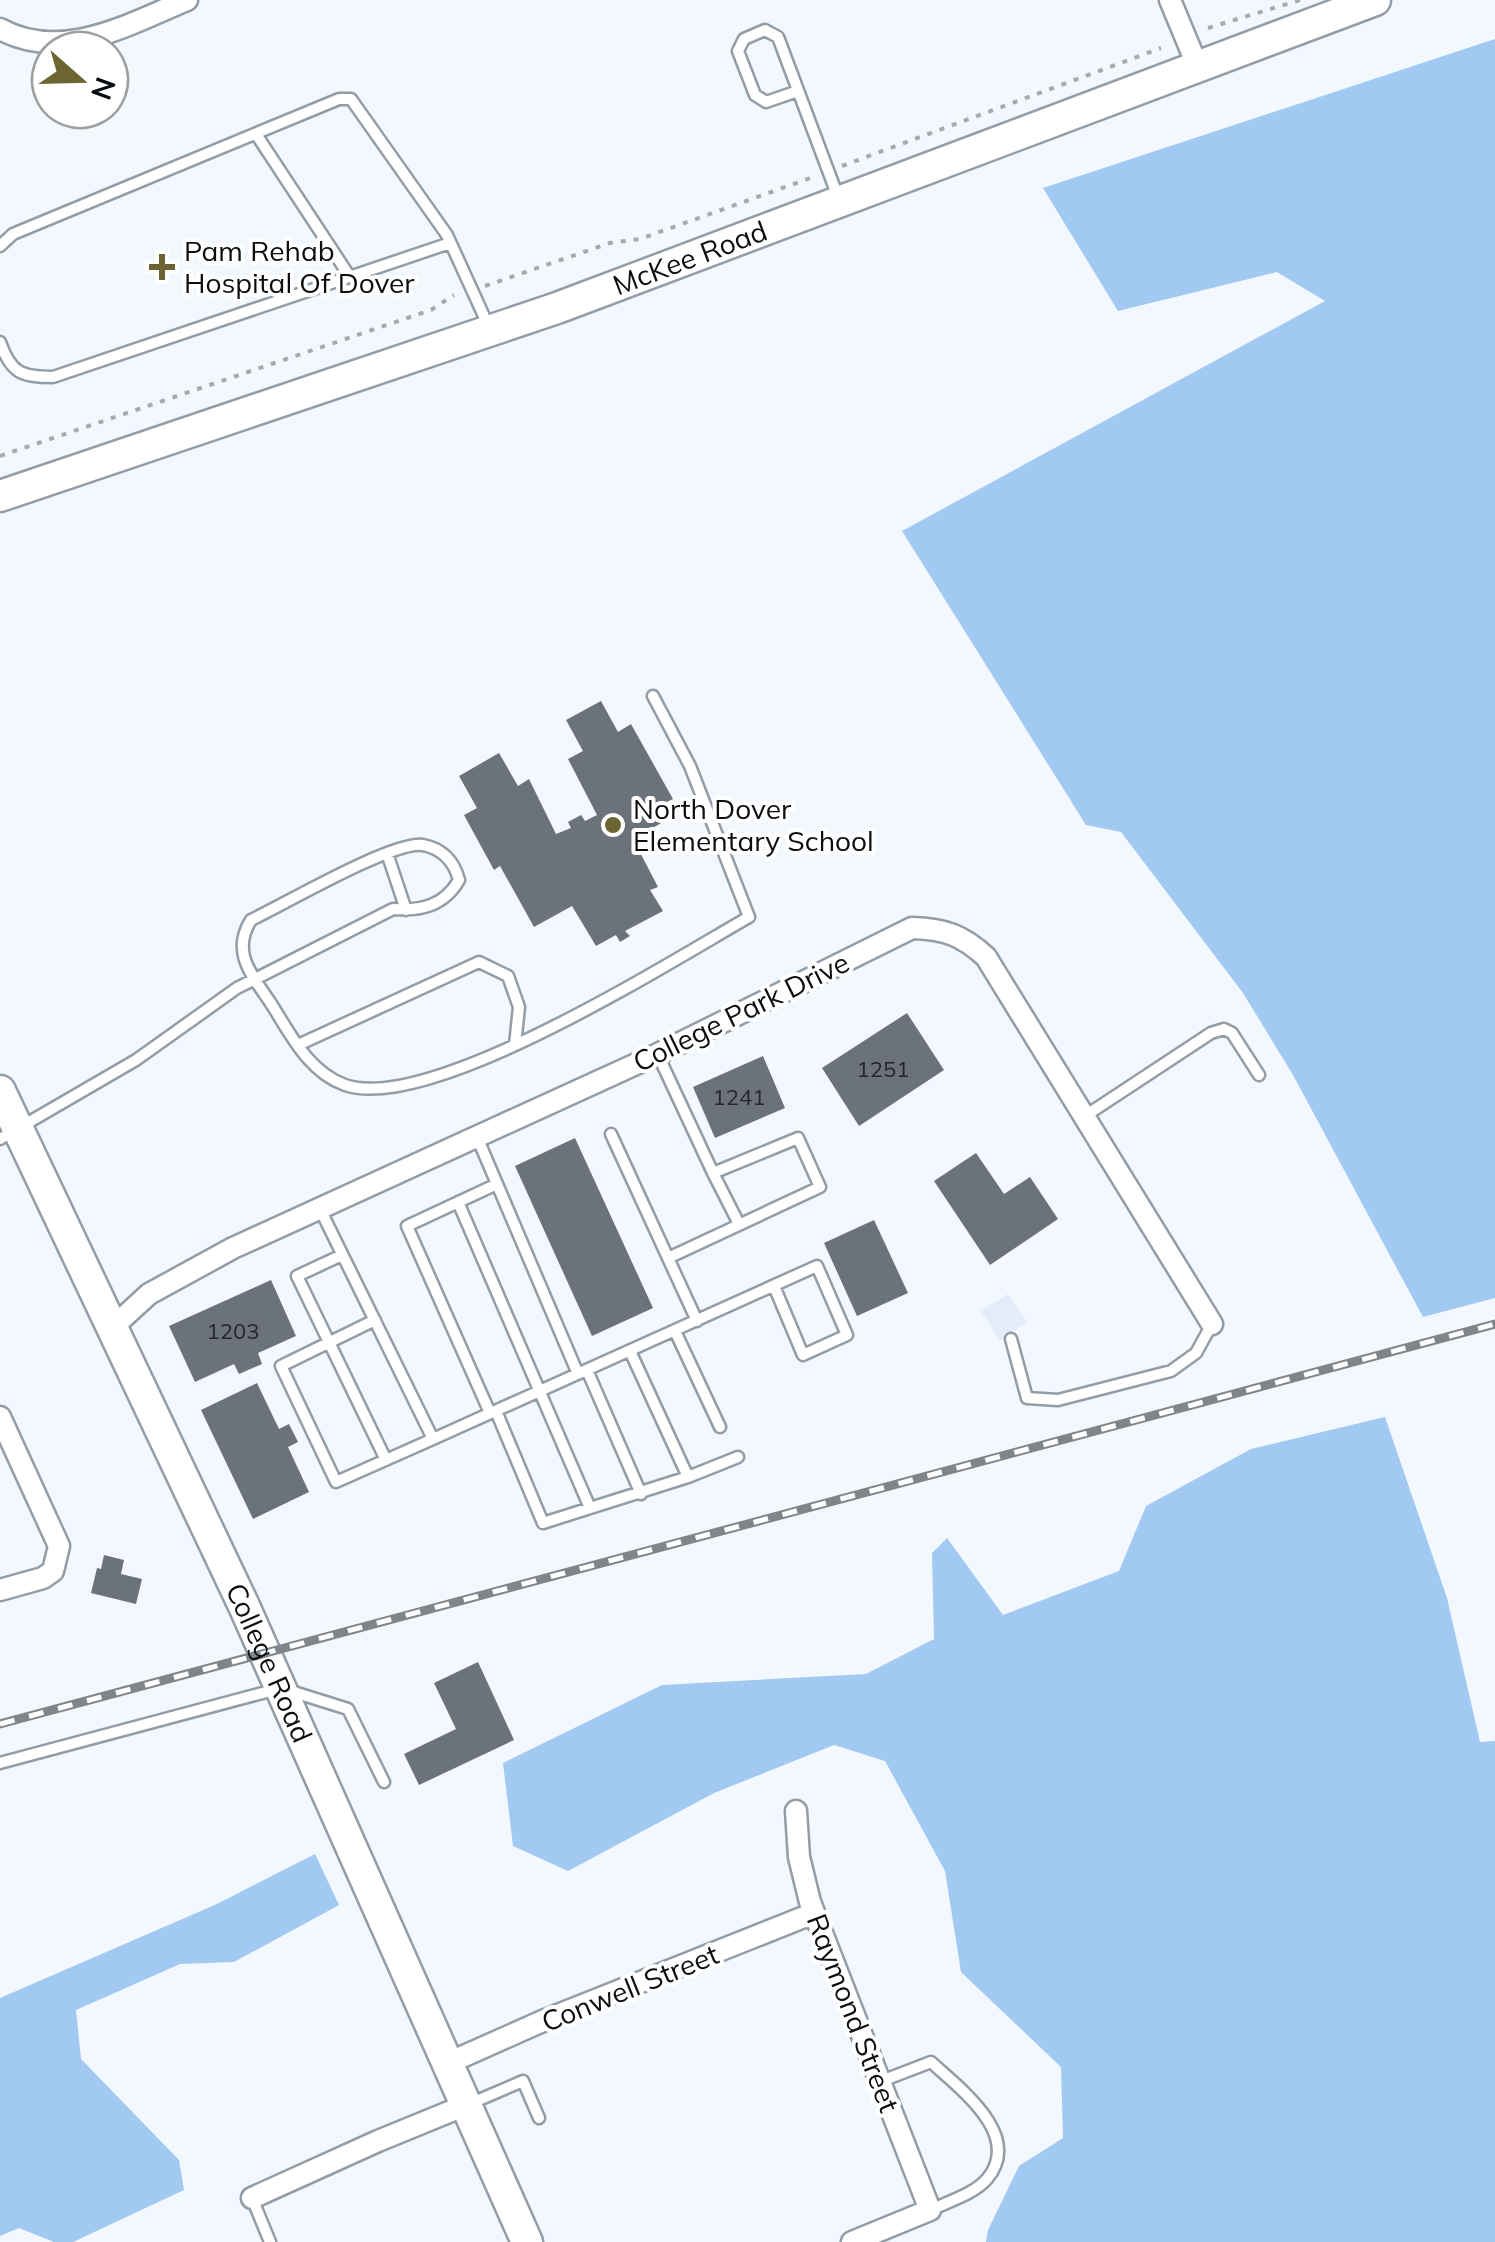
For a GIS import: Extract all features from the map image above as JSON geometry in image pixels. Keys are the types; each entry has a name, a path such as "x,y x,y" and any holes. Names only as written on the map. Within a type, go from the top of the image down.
{"main road":[{"name":"McKee Road","path":"0,496 491,331 1375,0"},
{"name":"College Road","path":"0,1091 9,1134 113,1327 281,1688 527,2242"}],"street":[{"path":"0,29 33,40 77,42 187,0"},
{"path":"1170,0 1197,65"},
{"name":"College Park Drive","path":"113,1327 149,1294 232,1248 658,1054 912,928 942,929 966,938 986,958 1212,1324"},
{"path":"0,1417 59,1546 53,1571 43,1578 0,1590"},
{"name":"Raymond Street","path":"796,1811 799,1857 814,1913 930,2210"},
{"name":"Conwell Street","path":"446,2064 545,2020 814,1913"},
{"path":"252,2198 466,2105"},
{"path":"852,2242 930,2210"}],"lane":[{"path":"798,91 766,102 754,95 738,51 744,38 765,30 778,37 840,202"},
{"path":"0,246 13,234 339,99 352,99 450,242 491,331"},
{"path":"256,134 350,277"},
{"path":"0,342 8,363 28,377 53,377 450,242"},
{"path":"9,1134 136,1060 237,988 255,979 394,909 435,904 452,893 459,880 445,853 420,844 387,853 252,920 241,936 241,950 255,979 298,1046 310,1063 345,1085 381,1090 422,1081 515,1046 749,917 690,766 653,696"},
{"path":"387,853 406,910"},
{"path":"298,1046 479,962 508,976 519,1007 515,1046"},
{"path":"1084,1116 1211,1033 1224,1029 1232,1033 1258,1075"},
{"path":"658,1054 740,1224"},
{"path":"611,1134 697,1321"},
{"path":"477,1137 642,1494"},
{"path":"668,1258 820,1187 798,1138 713,1174"},
{"path":"497,1184 406,1226 544,1523 642,1494 738,1457"},
{"path":"458,1202 590,1508"},
{"path":"320,1208 434,1438"},
{"path":"342,1255 298,1276 386,1460"},
{"path":"375,1320 280,1366 336,1482 818,1266 848,1335 803,1354 774,1286"},
{"path":"1012,1340 1028,1398 1058,1400 1171,1371 1196,1352 1212,1324"},
{"path":"676,1331 720,1427"},
{"path":"630,1351 688,1477"},
{"path":"0,1763 281,1688 348,1708 384,1782"},
{"path":"879,2082 931,2062 982,2110 997,2138 996,2162 987,2179 930,2210"},
{"path":"466,2105 523,2081 539,2118"},
{"path":"252,2198 270,2242"}],"path":[{"path":"1208,28 1300,0"},
{"path":"842,166 1161,48"},
{"path":"485,286 610,243 640,240 816,176"},
{"path":"0,456 430,310 454,295"}],"shaded area":[{"path":"1495,39 1495,1298 1423,1317 1293,1075 1243,993 1121,832 1086,825 902,531 1325,301 1277,272 1118,311 1043,188"},
{"path":"1008,1294 1027,1322 1000,1340 981,1311"},
{"path":"1385,1417 1447,1598 1480,1742 1495,1741 1495,2242 986,2242 1019,2166 1063,2138 1061,2067 961,1972 945,1871 885,1761 834,1745 714,1793 568,1871 513,1846 503,1763 662,1685 866,1674 934,1639 932,1553 947,1538 1003,1615 1119,1571 1146,1506 1251,1449"},
{"path":"315,1854 339,1905 234,1962 180,1964 76,2010 81,2059 179,2160 184,2190 73,2242 54,2242 19,2228 0,2236 0,1998 217,1904"}],"building":[{"name":"North Dover Elementary School","path":"601,701 618,732 631,724 673,799 654,808 663,822 633,839 658,887 650,890 663,911 625,931 630,936 620,942 616,935 596,946 572,906 534,927 500,866 494,870 464,815 477,808 459,776 499,753 518,786 529,779 556,834 571,828 568,822 581,815 585,821 597,815 568,759 583,751 566,720"},
{"path":"907,1013 944,1070 859,1126 822,1068"},
{"path":"763,1056 785,1108 715,1138 693,1087"},
{"path":"575,1138 653,1308 592,1336 515,1166"},
{"path":"976,1153 1004,1194 1030,1177 1058,1219 990,1265 934,1181"},
{"path":"874,1220 908,1293 857,1316 824,1243"},
{"path":"271,1280 296,1336 258,1353 262,1364 239,1374 234,1364 195,1382 169,1326"},
{"path":"257,1383 279,1429 289,1424 298,1442 288,1447 309,1492 253,1519 201,1410"},
{"path":"104,1555 124,1560 121,1574 142,1579 136,1604 91,1593"},
{"path":"478,1662 514,1740 419,1785 404,1754 456,1729 434,1683"}],"railway":[{"path":"0,1724 1495,1324"}],"place":[{"name":"Pam Rehab Hospital Of Dover","path":"162,267"},
{"name":"North Dover Elementary School","path":"613,825"}]}
